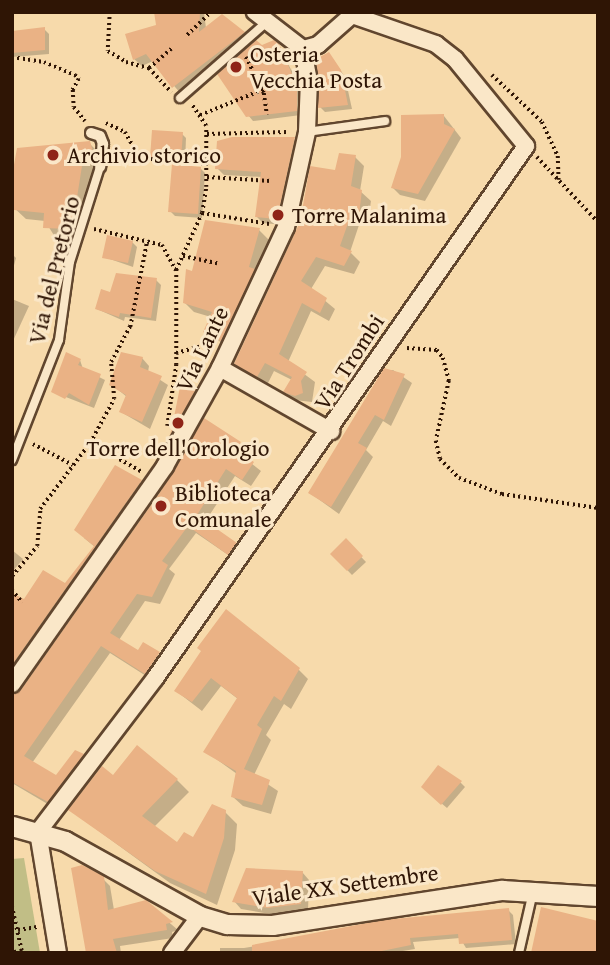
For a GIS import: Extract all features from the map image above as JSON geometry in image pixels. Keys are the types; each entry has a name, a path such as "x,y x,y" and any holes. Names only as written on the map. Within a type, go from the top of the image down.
{"street":[{"path":"262,17 303,50 318,45 342,15 359,15 436,44 455,59 526,146"},
{"name":"Via Lante","path":"12,684 155,481 220,368 286,227 307,132 307,74 303,50"},
{"path":"90,127 100,136 103,144 100,167"},
{"name":"Via Trombi","path":"38,832 113,738 331,431 385,347 526,146"},
{"path":"220,368 331,431"},
{"name":"Viale XX Settembre","path":"12,826 38,832 90,852 200,916 227,924 272,925 453,894 533,891 598,896"},
{"path":"38,832 58,953"},
{"path":"172,953 200,916"}],"lane":[{"path":"180,98 240,47 262,17"},
{"path":"307,132 385,121"},
{"name":"Via del Pretorio","path":"12,460 59,340 70,262 100,167"},
{"path":"519,953 533,891"}],"path":[{"path":"110,12 108,51 134,66 149,68 180,98"},
{"path":"187,35 211,12"},
{"path":"240,47 262,89 267,115"},
{"path":"149,68 172,48"},
{"path":"12,57 44,62 75,75 79,79 73,90 74,107 90,127 117,125 140,158 208,164"},
{"path":"200,115 307,74"},
{"path":"166,429 176,353 176,270 202,213 208,164 207,134 200,115 191,104"},
{"path":"207,134 287,132"},
{"path":"526,146 598,222"},
{"path":"206,177 271,181"},
{"path":"202,213 262,222"},
{"path":"106,231 164,246 176,270"},
{"path":"12,576 37,546 40,509 90,443 114,399 111,362 130,327 147,241"},
{"path":"183,256 218,263"},
{"path":"176,353 207,342 221,346"},
{"path":"385,347 437,350 443,358 449,381 436,441 440,459 459,478 502,494 598,508"},
{"path":"90,443 155,481"},
{"path":"27,447 42,446 74,465"},
{"path":"12,590 22,602"},
{"path":"12,906 22,951 12,953"}],"shaded area":[{"path":"24,858 40,953 12,953 12,859"}],"building":[{"path":"154,12 200,12 199,32 222,14 245,32 172,88 146,54 133,60 125,34 156,25"},
{"path":"45,27 45,50 12,53 12,31"},
{"path":"256,40 262,45 274,40 279,44 292,74 297,71 297,111 246,117 217,74"},
{"path":"329,52 341,70 348,105 318,108 316,59"},
{"path":"444,114 444,124 455,129 418,194 391,188 401,157 401,115"},
{"path":"152,130 183,132 181,159 150,158"},
{"path":"232,137 295,137 277,219 255,217 261,172 215,169 217,141"},
{"path":"90,141 94,155 82,166 72,229 43,228 44,213 14,210 12,176 17,148"},
{"path":"339,153 356,155 351,186 362,190 359,215 352,212 340,246 352,251 344,266 316,257 301,281 327,298 320,313 302,303 279,354 307,372 301,381 303,393 295,396 283,392 292,377 265,363 257,377 234,364 300,222 310,166 335,170"},
{"path":"172,164 201,167 198,214 168,212"},
{"path":"205,220 260,228 249,267 255,269 221,341 203,332 212,312 183,303 186,269 192,271"},
{"path":"107,235 133,241 128,263 102,258"},
{"path":"116,273 157,278 151,318 120,313 119,317 95,309 101,289 110,292"},
{"path":"66,352 81,359 78,365 101,374 89,405 69,393 65,399 51,392"},
{"path":"121,352 143,357 140,367 162,376 142,422 119,412 126,395 109,385"},
{"path":"384,368 405,374 384,420 375,415 358,443 367,448 331,507 308,493"},
{"path":"181,382 196,389 170,435 172,427"},
{"path":"204,418 241,442 235,450 254,462 242,480 226,469 197,515 237,543 228,555 188,526 162,561 168,565 152,597 137,594 110,633 138,650 143,642 160,652 145,674 101,646 24,756 56,775 75,750 84,754 48,802 12,782 12,694 21,690 161,491"},
{"path":"115,465 142,480 12,665 12,593 24,599 43,570 65,583 94,546 74,530"},
{"path":"346,538 363,556 347,571 330,554"},
{"path":"226,609 300,668 281,701 274,696 257,725 262,729 244,769 270,780 262,805 231,797 236,771 203,752 237,698 211,678 192,702 174,691 201,651 197,648"},
{"path":"137,745 178,779 142,816 177,842 184,832 193,837 212,804 226,810 224,838 206,894 155,871 68,810 102,766 113,775"},
{"path":"438,765 462,781 441,805 421,787"},
{"path":"82,865 104,876 108,910 146,900 173,922 166,924 167,930 113,939 117,953 86,953 71,868"},
{"path":"246,868 303,871 301,904 268,908 232,902"},
{"path":"541,907 598,921 598,953 531,953"},
{"path":"509,908 512,940 459,944 458,934 410,938 411,945 372,953 252,953 252,945 383,920"}],"place":[{"name":"Osteria Vecchia Posta","path":"236,67"},
{"name":"Archivio storico","path":"53,155"},
{"name":"Torre Malanima","path":"278,215"},
{"name":"Torre dell'Orologio","path":"178,423"},
{"name":"Biblioteca Comunale","path":"161,506"}]}
